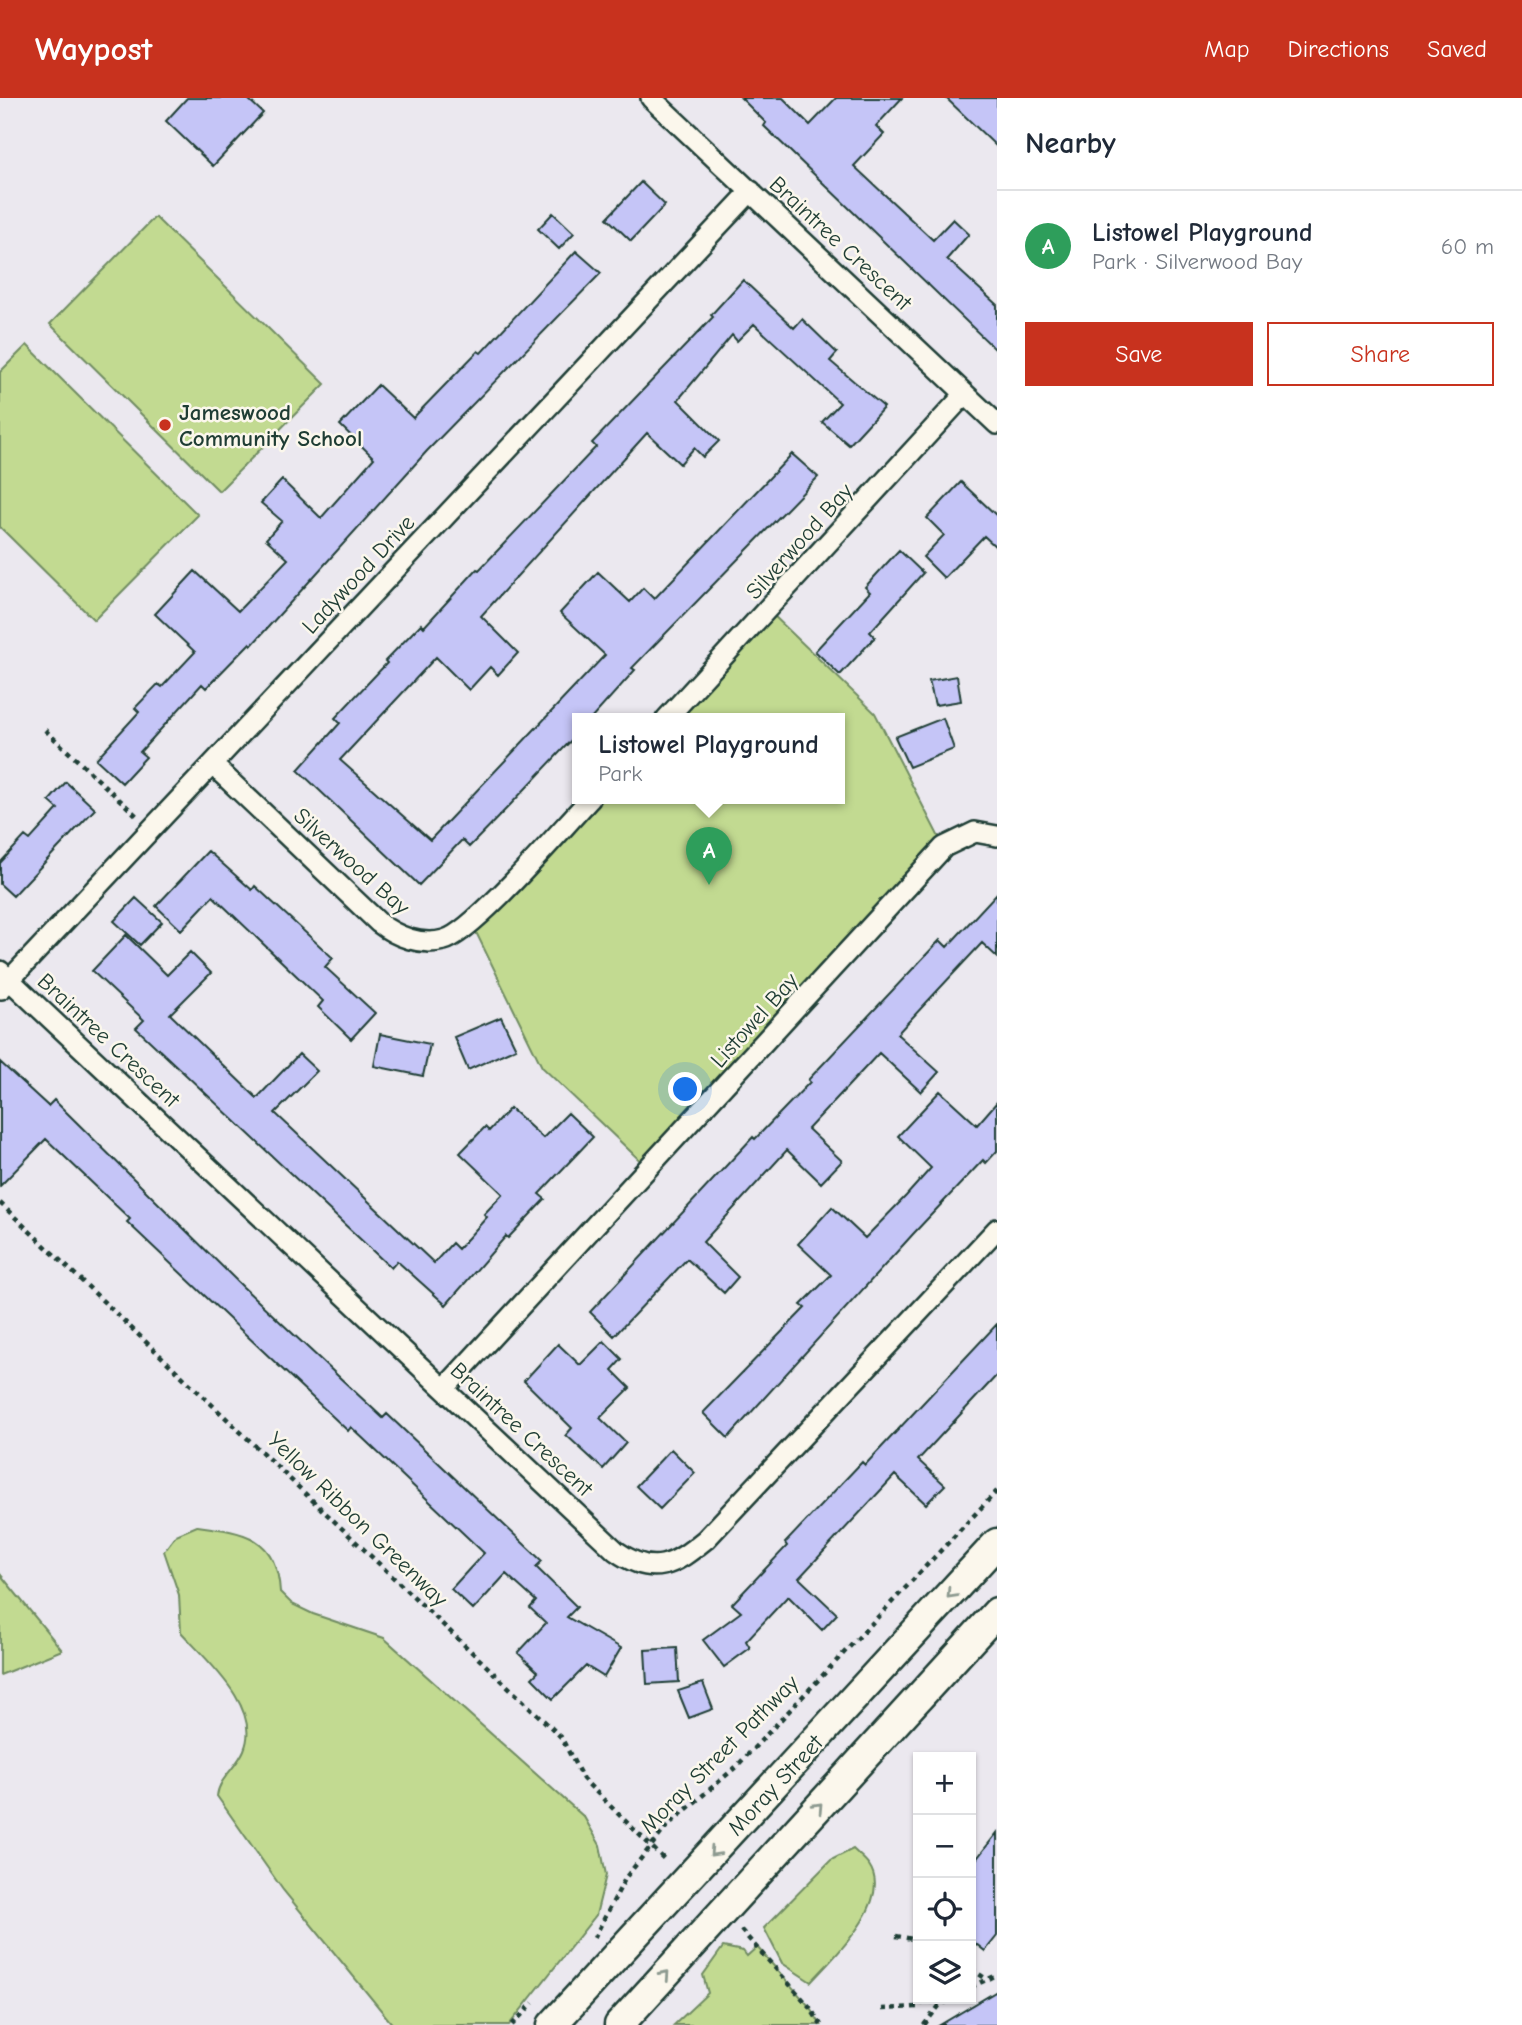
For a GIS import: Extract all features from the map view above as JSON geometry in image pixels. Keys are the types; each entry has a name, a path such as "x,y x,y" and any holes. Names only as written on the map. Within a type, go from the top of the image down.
{"street":[{"name":"Braintree Crescent","path":"651,98 997,424"},
{"name":"Ladywood Drive","path":"3,980 152,830 751,191"},
{"name":"Silverwood Bay","path":"672,713 965,394"},
{"name":"Silverwood Bay","path":"213,765 379,923 390,932 414,940 444,940 472,924 585,804"},
{"name":"Listowel Bay","path":"444,1389 650,1170 944,847 975,832 997,836"},
{"name":"Braintree Crescent","path":"3,980 616,1551 643,1566 671,1564 706,1539 997,1229"},
{"name":"Moray Street","path":"552,2025 997,1543"},
{"name":"Moray Street","path":"619,2025 997,1612"}],"path":[{"path":"46,730 152,830"},
{"name":"Yellow Ribbon Greenway","path":"0,1203 562,1737 583,1779 677,1870"},
{"name":"Moray Street Pathway","path":"585,1948 594,1938 626,1877 668,1825 736,1767 997,1491"},
{"path":"747,1935 809,2006 821,2025"},
{"path":"896,1936 913,1939"},
{"path":"976,1972 985,1978"},
{"path":"976,1984 997,1975"},
{"path":"512,2025 540,1996"},
{"path":"882,2009 917,2007 927,1999 939,2006"},
{"path":"924,2025 942,2004"}],"green space":[{"path":"155,217 325,384 219,491 50,324"},
{"path":"27,345 198,515 94,620 0,527 0,372"},
{"path":"769,611 875,713 944,847 650,1170 542,1067 472,924 585,804 845,804 845,713 672,713"},
{"path":"197,1526 229,1531 255,1540 265,1548 272,1559 278,1573 280,1592 292,1604 313,1614 384,1638 584,1817 600,1845 606,1875 596,1915 509,2025 393,2025 283,1890 217,1796 221,1784 244,1750 247,1734 245,1717 229,1685 181,1632 179,1595 164,1551 176,1535"},
{"path":"0,1574 62,1650 0,1675"},
{"path":"853,1849 869,1865 875,1879 874,1895 858,1928 811,1982 782,1963 764,1928 831,1860"},
{"path":"723,1947 743,1951 747,1956 757,1947 809,2006 821,2025 674,2025 708,1993 703,1975"}],"building":[{"path":"187,98 247,98 263,113 213,166 166,121"},
{"path":"741,98 783,98 810,125 836,98 902,98 876,126 884,134 854,166 933,240 953,219 969,234 947,259 997,305 997,351 764,126 766,123"},
{"path":"946,98 997,98 997,147"},
{"path":"641,182 665,205 631,241 607,218"},
{"path":"553,213 574,233 559,249 538,229"},
{"path":"576,251 601,273 427,451 252,645 250,643 206,688 202,684 140,752 146,757 122,783 96,759 139,712 135,708 158,684 162,687 195,652 155,614 195,571 238,611 288,559 266,539 282,521 261,503 282,480 321,518 374,458 340,425 378,385 413,418 478,351 481,353"},
{"path":"743,280 794,328 802,319 837,353 830,361 884,407 849,445 822,422 840,403 754,324 737,341 732,335 678,400 719,441 703,457 694,448 680,464 647,433 481,616 518,653 498,675 490,667 469,690 436,657 340,760 430,840 605,655 560,613 598,572 630,602 643,588 654,599 792,454 818,477 632,668 635,670 596,713 572,713 572,739 469,847 462,840 419,885 298,770 340,723 335,718 387,663 385,661 421,624 424,627 596,447 592,443 713,317 711,315"},
{"path":"961,482 997,516 997,548 984,536 944,578 923,557 944,535 927,518"},
{"path":"899,550 923,573 870,632 875,637 840,675 815,651 870,592 865,587"},
{"path":"957,676 961,701 935,705 929,681"},
{"path":"943,718 954,749 909,767 895,737"},
{"path":"66,782 95,809 13,896 0,884 0,863 25,836 30,840 58,809 49,801"},
{"path":"208,851 252,890 255,886 333,958 325,967 375,1013 351,1039 318,1007 323,1001 213,896 181,930 156,906"},
{"path":"997,893 997,957 982,943 897,1034 939,1072 921,1092 879,1053 808,1129 842,1161 821,1183 787,1150 703,1242 738,1277 724,1293 687,1259 614,1336 590,1312 753,1137 755,1139 810,1082 808,1080 940,940 947,947"},
{"path":"136,898 162,922 140,945 114,921"},
{"path":"126,935 167,975 190,952 211,973 170,1014 257,1098 299,1054 317,1071 275,1113 434,1263 452,1243 458,1249 487,1217 484,1214 503,1194 460,1153 485,1127 489,1131 510,1108 543,1138 568,1113 593,1137 539,1194 545,1199 508,1238 506,1236 446,1305 397,1261 391,1268 136,1028 144,1020 92,971"},
{"path":"501,1017 516,1048 468,1070 454,1037"},
{"path":"380,1034 430,1044 423,1076 374,1066"},
{"path":"0,1062 48,1106 54,1100 243,1287 383,1418 387,1414 542,1561 536,1567 577,1607 567,1617 621,1648 604,1677 586,1666 553,1699 532,1678 538,1672 518,1653 546,1623 530,1608 536,1601 506,1574 473,1610 451,1589 484,1553 351,1427 348,1431 262,1350 127,1222 130,1219 46,1139 0,1186"},
{"path":"940,1091 977,1125 997,1102 997,1151 986,1163 983,1160 914,1233 728,1438 703,1413 805,1308 801,1305 831,1275 798,1244 832,1207 865,1238 906,1196 931,1168 898,1136"},
{"path":"997,1324 997,1375 918,1460 945,1485 926,1504 895,1475 799,1578 837,1614 822,1630 788,1596 746,1641 750,1648 724,1667 703,1640 741,1612 732,1604 787,1546 785,1543 862,1462 865,1465"},
{"path":"604,1341 622,1359 612,1370 630,1388 600,1418 626,1443 603,1469 566,1435 572,1428 524,1381 558,1344 580,1365"},
{"path":"671,1449 695,1473 660,1509 636,1486"},
{"path":"677,1648 679,1682 647,1684 645,1650"},
{"path":"703,1683 713,1709 689,1718 678,1691"},
{"path":"997,1833 997,1936 985,1951 976,1944 976,1860"},
{"path":"997,1991 997,2025 940,2025 976,2004"}],"place":[{"name":"Jameswood Community School","path":"165,425"},
{"name":"Listowel Playground","path":"709,885"}]}
